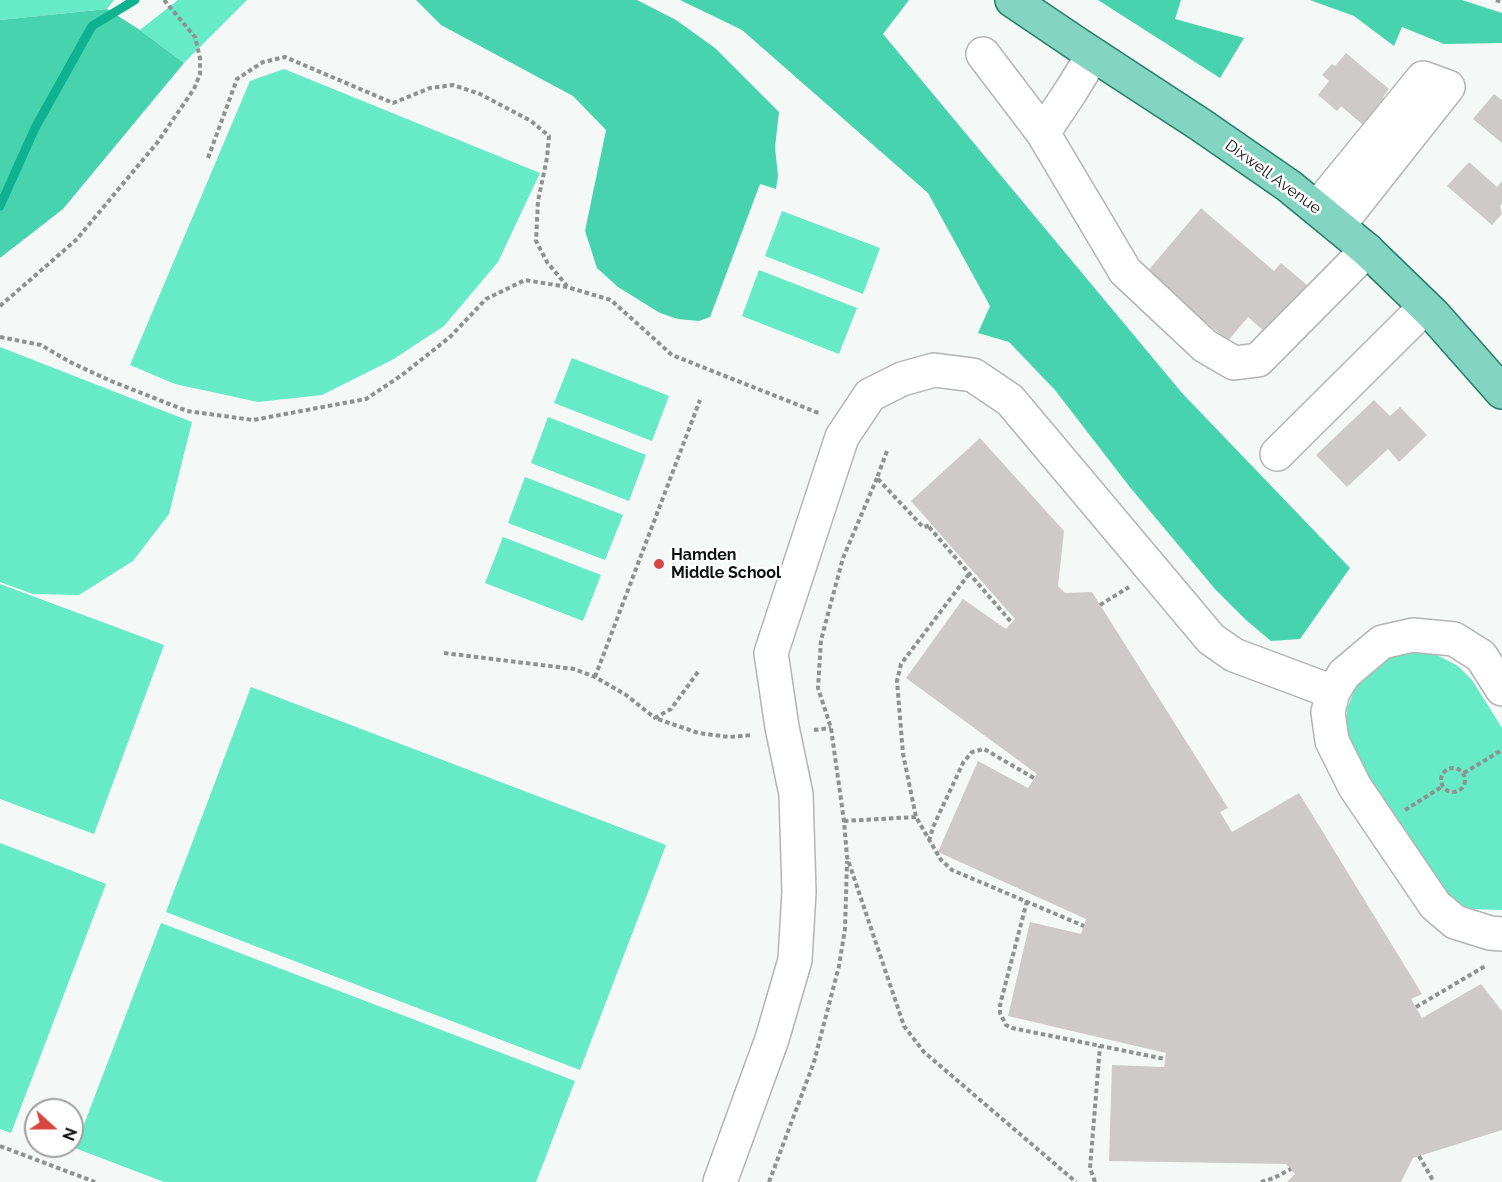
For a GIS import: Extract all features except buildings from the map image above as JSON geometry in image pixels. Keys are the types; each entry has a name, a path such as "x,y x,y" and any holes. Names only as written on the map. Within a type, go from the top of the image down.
{"main road":[{"name":"Dixwell Avenue","path":"1012,0 1201,125 1289,186 1328,217 1367,250 1425,307 1502,392"}],"lane":[{"path":"983,54 1043,133 1125,271 1205,346 1234,363 1258,360 1367,250"},
{"path":"1043,133 1093,55"},
{"path":"1277,454 1425,307"},
{"path":"720,1182 772,1039 795,960 799,892 796,794 782,727 771,653 842,437 870,395 902,380 934,370 973,375 1010,400 1211,639 1234,656 1333,692"},
{"path":"1502,689 1481,656 1454,639 1413,635 1382,642 1344,674 1333,692 1328,712 1332,741 1355,787 1435,904 1455,922 1490,933 1502,934"}],"path":[{"path":"1496,0 1502,2"},
{"path":"0,306 75,240 157,143 194,89 200,74 200,58 195,37 166,2"},
{"path":"208,158 237,80 263,62 285,57 393,103 430,88 453,86 480,94 531,121 549,136 538,201 536,241 547,262 567,287"},
{"path":"0,337 41,345 111,381 187,411 253,420 366,399 402,375 450,337 486,299 525,280 567,287 611,300 672,355 793,401 821,414 824,421"},
{"path":"595,677 700,400"},
{"path":"769,1182 814,1062 839,966 845,929 847,857 831,728 818,688 821,640 843,558 887,451"},
{"path":"877,478 923,527 931,526 969,574 1012,622"},
{"path":"969,574 901,664 897,681 903,754 916,818 941,860 952,870 1084,926"},
{"path":"1100,605 1135,583"},
{"path":"444,653 574,669 595,677 626,695 656,718 698,733 729,737 763,735"},
{"path":"656,718 671,709 698,672"},
{"path":"929,842 933,827 963,763 972,752 984,749 1034,778"},
{"path":"1464,773 1502,750"},
{"path":"1454,767 1464,773 1464,786 1458,791 1449,791 1443,786 1441,778 1447,769 1454,767"},
{"path":"1404,810 1443,786"},
{"path":"844,821 916,818"},
{"path":"847,857 904,1026 924,1052 1076,1182"},
{"path":"1027,901 1000,1005 1000,1013 1006,1025 1165,1059"},
{"path":"1416,1008 1486,965"},
{"path":"1095,1182 1090,1168 1100,1046"},
{"path":"0,1146 95,1182"},
{"path":"1419,1156 1434,1182"},
{"path":"1262,1182 1291,1169"}],"green space":[{"path":"0,0 114,0 107,9 0,20"},
{"path":"178,0 247,0 184,63 140,30"},
{"path":"416,0 637,0 676,20 715,48 779,112 775,147 778,176 776,189 760,184 710,317 699,321 678,319 660,313 618,287 597,268 585,231 606,130 573,96 441,25"},
{"path":"680,0 909,0 883,34 1182,393 1350,568 1300,639 1271,641 1246,620 1215,589 1129,486 1055,390 1009,342 978,333 990,306 928,193 742,30"},
{"path":"1098,0 1181,0 1175,19 1244,38 1220,78"},
{"path":"1310,0 1462,0 1502,13 1502,43 1444,44 1402,27 1394,46 1354,16"},
{"path":"107,9 184,63 63,209 0,258 0,20"},
{"path":"284,69 540,173 498,262 444,326 392,360 322,395 258,402 175,384 130,365 250,81"},
{"path":"782,211 880,248 863,294 765,256"},
{"path":"759,270 857,308 839,354 742,316"},
{"path":"0,347 192,422 169,514 133,561 79,595 33,594 0,582"},
{"path":"572,358 669,396 652,441 554,403"},
{"path":"548,417 646,455 629,501 531,463"},
{"path":"525,477 623,515 605,560 508,523"},
{"path":"503,537 601,575 583,621 485,583"},
{"path":"0,584 164,645 94,834 0,799"},
{"path":"1404,652 1433,653 1458,666 1472,680 1502,728 1502,910 1472,909 1457,904 1431,881 1354,755 1346,734 1347,709 1357,683 1387,657"},
{"path":"251,687 666,845 580,1070 166,912"},
{"path":"0,843 106,884 11,1133 0,1129"},
{"path":"161,923 575,1081 536,1182 164,1182 84,1151 84,1124"}],"waterway":[{"path":"0,206 35,128 92,26 135,0"}],"place":[{"name":"Hamden Middle School","path":"659,564"}]}
